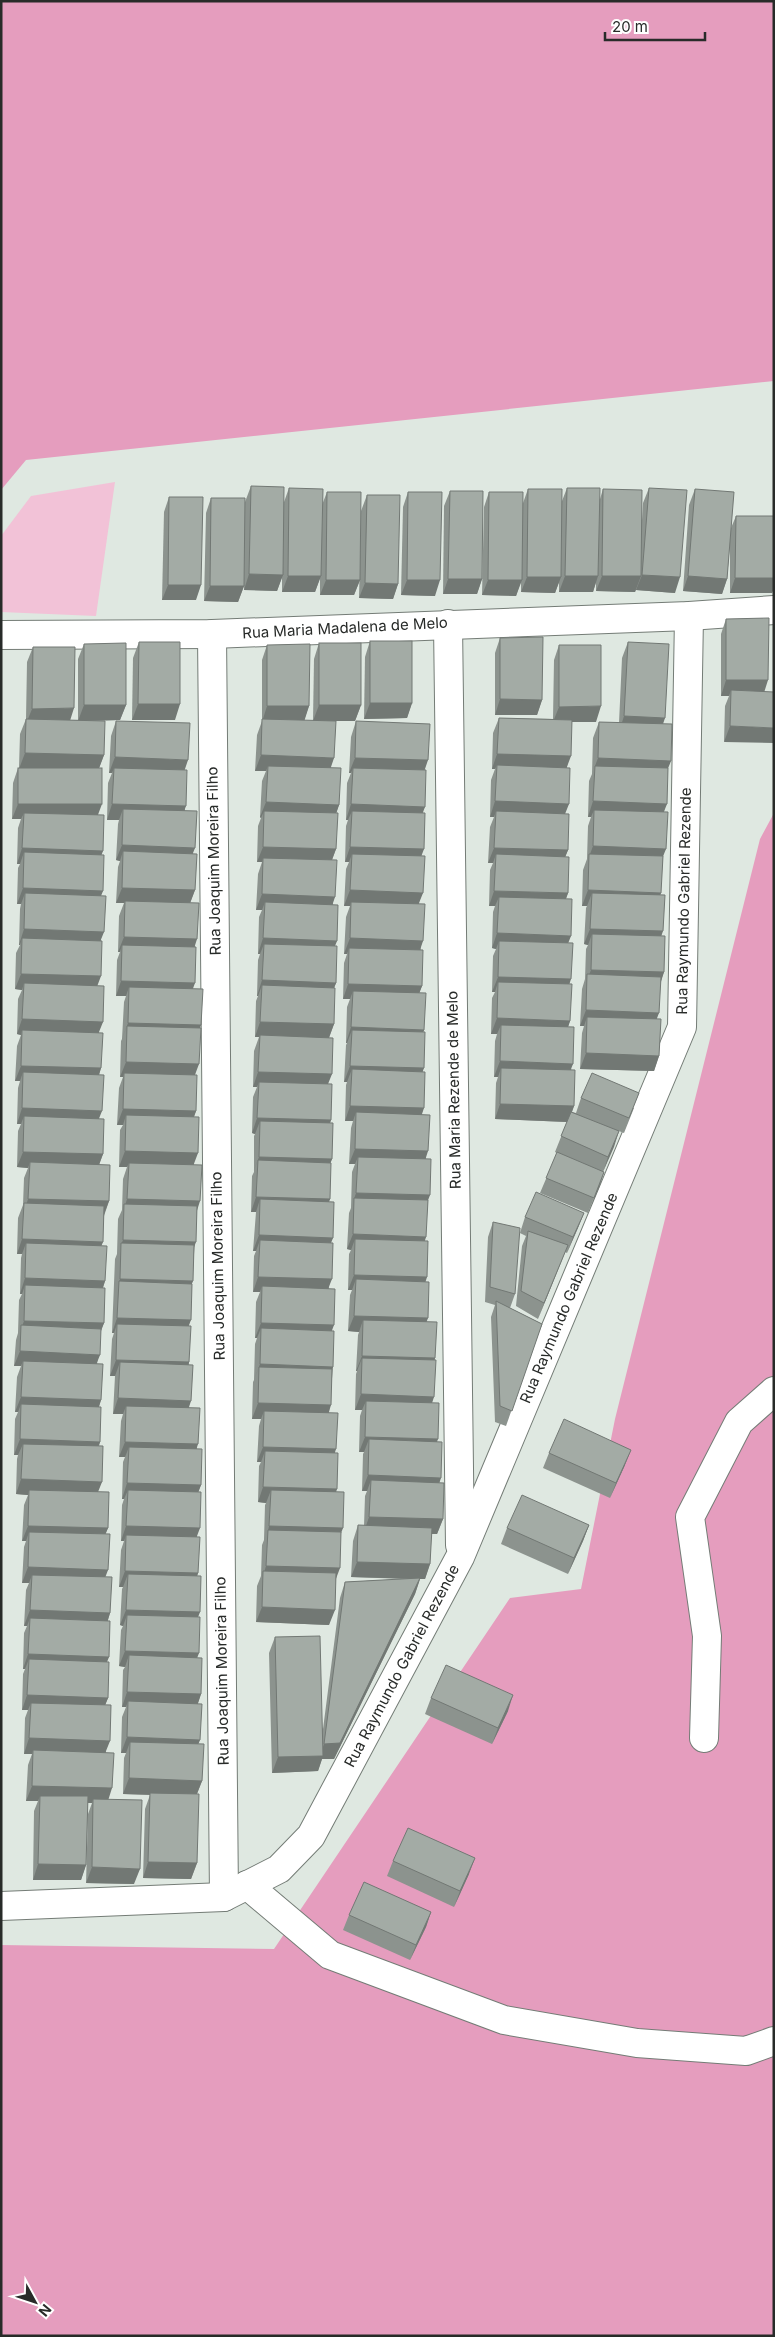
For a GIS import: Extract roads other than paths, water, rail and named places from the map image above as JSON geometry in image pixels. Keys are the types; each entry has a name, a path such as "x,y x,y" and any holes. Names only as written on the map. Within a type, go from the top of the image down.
{"street":[{"name":"Rua Maria Madalena de Melo","path":"1,635 212,634 689,616 774,610"},
{"name":"Rua Raymundo Gabriel Rezende","path":"235,1891 280,1869 311,1836 460,1557 682,1027 689,616"},
{"name":"Rua Maria Rezende de Melo","path":"448,624 460,1557"},
{"name":"Rua Joaquim Moreira Filho","path":"212,634 235,1891"},
{"path":"704,1738 707,1636 690,1517 739,1422 774,1391"},
{"path":"1,1906 235,1891 330,1955 504,2020 638,2044 746,2051 774,2041"}]}
